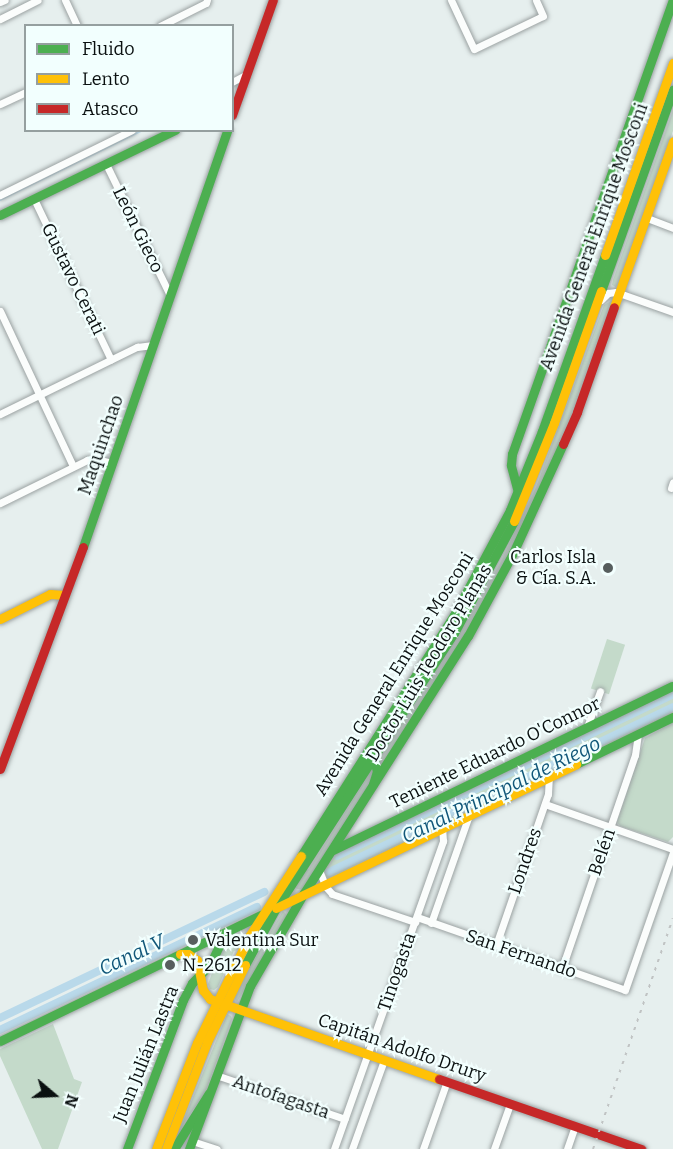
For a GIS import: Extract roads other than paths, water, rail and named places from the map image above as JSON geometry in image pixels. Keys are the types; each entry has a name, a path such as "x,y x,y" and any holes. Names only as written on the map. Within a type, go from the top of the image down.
{"main road":[{"path":"234,107 273,0"},
{"path":"518,492 510,465 512,454 669,25 673,0"},
{"name":"Avenida General Enrique Mosconi","path":"156,1149 188,1064 220,1003 261,915 454,615 518,492 673,63"},
{"name":"Avenida General Enrique Mosconi","path":"166,1149 220,1003 276,908 454,633 496,560 536,473 673,90"},
{"path":"0,215 171,132"},
{"name":"Maquinchao","path":"0,769 112,464 226,132"},
{"name":"Doctor Luis Teodoro Planas","path":"191,1145 239,1009 250,986 304,893 474,626 509,562 570,430 621,294 673,141"},
{"path":"0,619 50,594 65,595"},
{"name":"Teniente Eduardo O'Connor","path":"331,851 673,686"},
{"path":"0,1041 673,717"},
{"path":"373,757 377,773 373,784"},
{"path":"349,823 352,833 362,836"},
{"path":"276,908 289,909 288,920"},
{"path":"200,974 211,963 225,934"},
{"path":"180,954 194,958 206,996 220,1003"},
{"name":"Juan Julián Lastra","path":"127,1149 179,1010 200,974"},
{"name":"Capitán Adolfo Drury","path":"220,1003 640,1149"},
{"path":"174,1149 209,1093"}],"street":[{"path":"0,2 5,0"},
{"path":"0,19 38,0"},
{"path":"65,0 76,24"},
{"path":"164,24 206,3 207,0"},
{"path":"451,0 474,49 543,16 536,0"},
{"path":"234,81 247,74"},
{"path":"0,104 24,93"},
{"path":"0,195 128,132"},
{"name":"León Gieco","path":"106,164 170,295"},
{"name":"Gustavo Cerati","path":"34,199 111,360"},
{"path":"647,218 673,228"},
{"path":"596,307 608,293 621,294 673,312"},
{"path":"0,311 73,466"},
{"path":"0,414 137,347 153,345"},
{"path":"0,503 73,466 92,459 112,464"},
{"path":"587,727 600,691"},
{"name":"Belén","path":"562,968 635,755 638,734"},
{"name":"Londres","path":"496,945 545,804 549,790 549,777"},
{"path":"545,804 673,850"},
{"name":"Tinogasta","path":"431,923 469,815"},
{"name":"Tinogasta","path":"334,1149 443,841 442,828"},
{"name":"San Fernando","path":"324,884 335,895 431,923 625,990 673,850"},
{"path":"319,870 324,884"},
{"path":"352,1149 384,1059"},
{"name":"Antofagasta","path":"216,1075 345,1119"},
{"path":"423,1149 447,1081"},
{"path":"494,1149 510,1104"},
{"path":"567,1149 575,1126"},
{"path":"191,1145 217,1149"}],"waterway":[{"path":"0,200 139,132"},
{"name":"Canal V","path":"337,856 673,694"},
{"name":"Canal Principal de Riego","path":"329,872 673,707"},
{"name":"Canal V","path":"0,1018 264,892"},
{"name":"Canal Principal de Riego","path":"0,1030 257,907"}],"railway":[{"path":"593,1149 673,918"}],"place":[{"name":"Carlos Isla & Cía. S.A.","path":"608,568"},
{"name":"Valentina Sur","path":"193,940"},
{"name":"N-2612","path":"170,965"}]}
